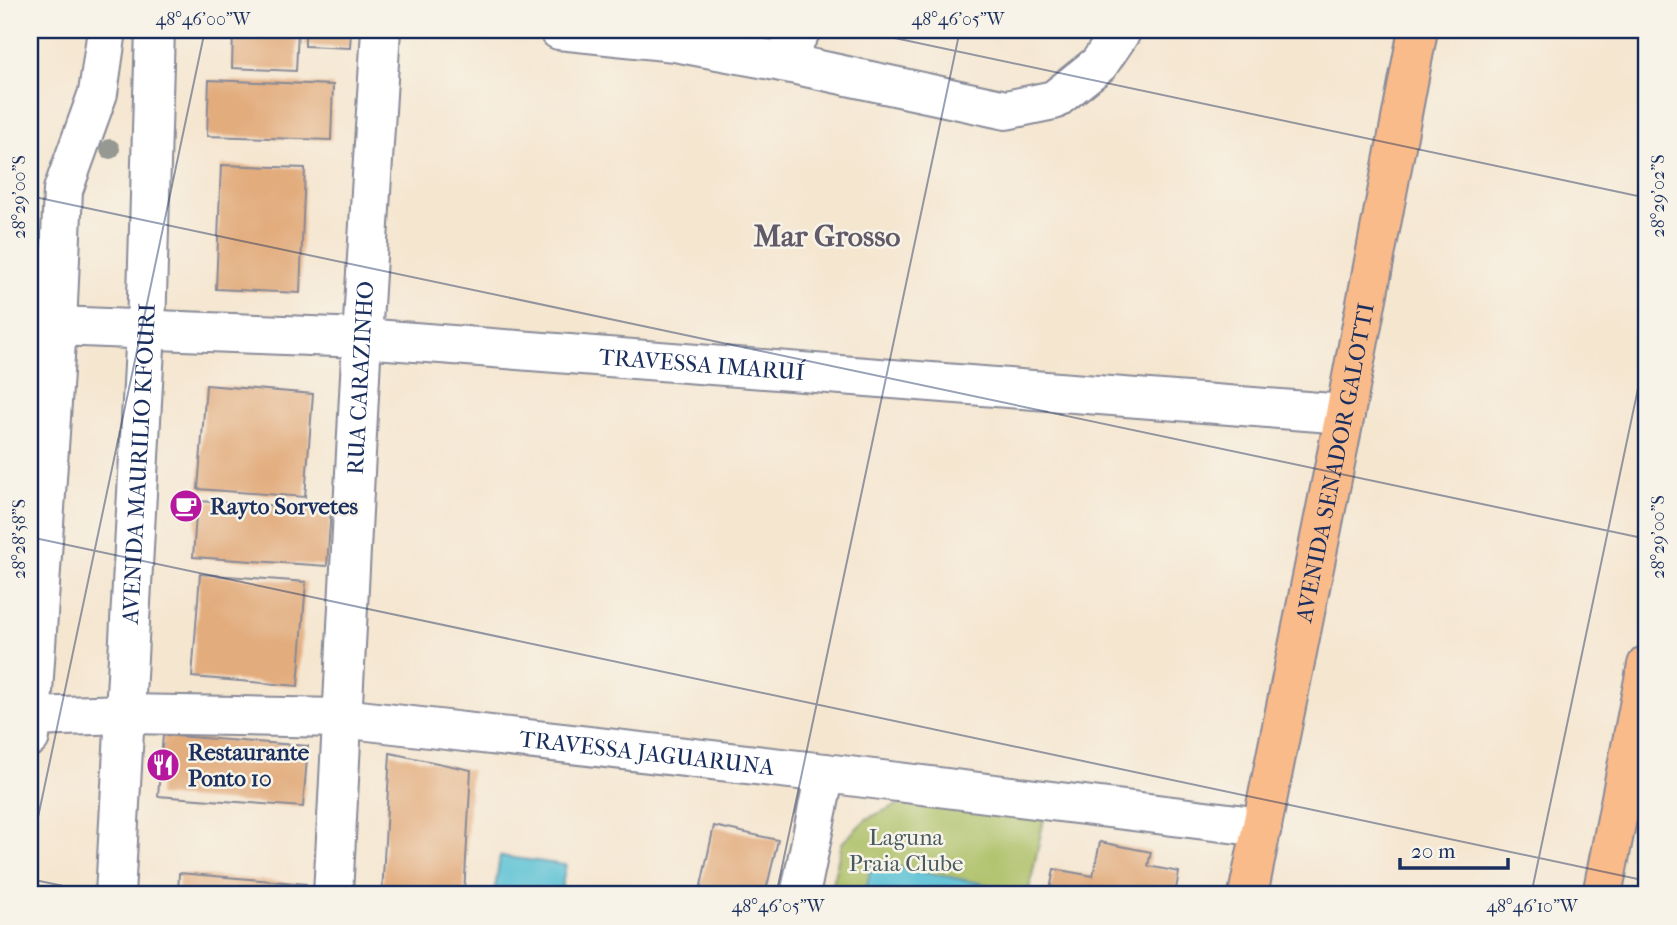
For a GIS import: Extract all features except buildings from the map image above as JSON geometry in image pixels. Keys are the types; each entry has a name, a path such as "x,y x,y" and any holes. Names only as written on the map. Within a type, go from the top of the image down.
{"main road":[{"name":"AVENIDA SENADOR GALOTTI","path":"1248,895 1345,414 1418,30"},
{"path":"1602,895 1647,665"}],"street":[{"path":"30,737 57,326 63,190 98,93 107,30"},
{"name":"AVENIDA MAURILIO KFOURI","path":"115,895 146,329 155,30"},
{"name":"RUA CARAZINHO","path":"333,895 362,338 382,30"},
{"path":"559,30 675,36 1006,110 1054,100 1099,64 1122,30"},
{"path":"782,62 802,30"},
{"name":"TRAVESSA IMARUÍ","path":"57,326 362,338 1345,414"},
{"name":"TRAVESSA JAGUARUNA","path":"30,717 126,714 342,718 825,773 1262,827"},
{"path":"800,895 825,773"}],"green space":[{"name":"Laguna Praia Clube","path":"899,804 1044,819 1028,895 830,895 842,843 866,819"}],"water":[{"path":"500,856 566,865 560,895 494,895"},
{"path":"872,862 1000,887 998,895 865,895"}],"place":[{"name":"Rayto Sorvetes","path":"186,506"},
{"name":"Restaurante Ponto 10","path":"163,765"}],"district":[{"name":"Mar Grosso","path":"827,236"}]}
